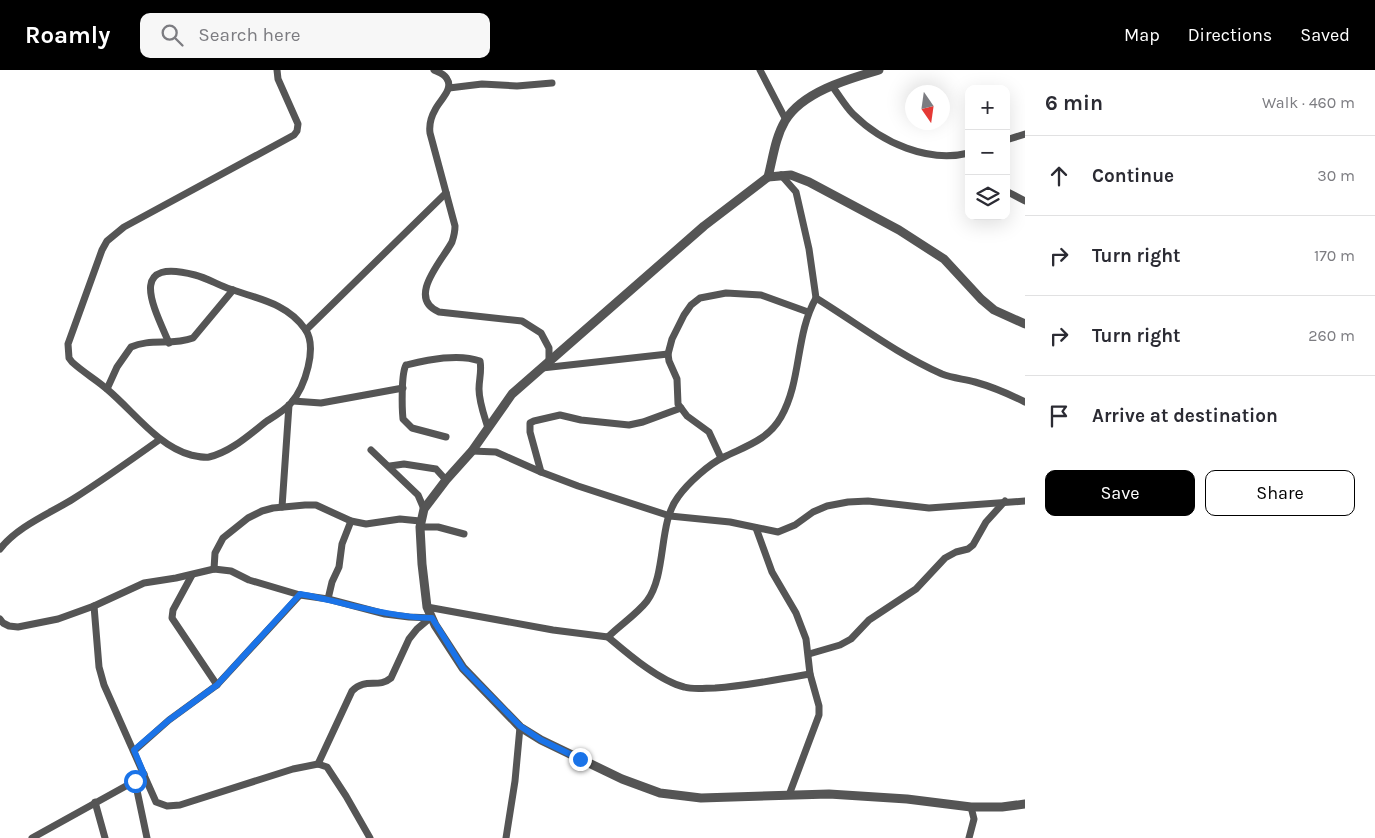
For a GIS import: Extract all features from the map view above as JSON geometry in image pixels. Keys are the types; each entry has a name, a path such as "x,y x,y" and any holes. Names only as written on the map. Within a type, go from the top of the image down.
{"street":[{"path":"169,343 150,292 152,279 158,274 172,272 195,275 233,290 264,298 295,316 311,340 311,353 301,386 291,403 225,451 208,457 193,456 177,451 159,440 149,428 107,389 72,362 67,351 75,323 107,241 124,227 294,135 297,131 298,124 278,79 277,70"},
{"path":"434,70 446,76 449,88 435,110 430,133 455,226 454,235 424,293 428,306 430,309 439,312 457,315 499,317 522,321 541,333 549,348 545,365"},
{"path":"760,70 786,120"},
{"path":"768,177 778,137 786,120 801,103 832,86 879,70"},
{"path":"449,88 482,84 517,86 552,83"},
{"path":"832,86 851,112 874,131 888,139 924,154 952,156 965,154"},
{"path":"1010,139 1025,134"},
{"path":"608,637 647,600 656,580 670,516 677,498 688,485 722,458 753,444 768,434 790,401 795,385 808,312 816,298 809,249 796,192 781,175"},
{"path":"1025,324 994,310 944,259 899,230 809,182 791,175 768,177 704,226 512,394 472,451 446,480 424,509 420,524 427,607 433,621 463,668 520,726 541,740 580,759 660,793 701,798 864,795 971,807 1002,807 1025,804"},
{"path":"306,330 446,193"},
{"path":"1010,193 1025,201"},
{"path":"107,389 117,368 131,347 151,342 184,342 193,338 202,330 233,290"},
{"path":"722,458 709,432 687,416 681,408 677,397 676,380 668,354 672,339 684,315 691,305 700,298 726,293 762,295 808,312"},
{"path":"816,298 916,362 944,375 988,386 1025,402"},
{"path":"545,365 668,354"},
{"path":"446,437 420,430 403,420 403,388 406,365 451,358 480,361 479,390 481,405 488,428"},
{"path":"291,403 321,404 403,388"},
{"path":"282,507 291,403"},
{"path":"541,472 530,432 530,423 534,421 560,415 580,420 629,425 681,408"},
{"path":"0,549 6,541 26,527 110,475 159,440"},
{"path":"372,450 418,495 424,509"},
{"path":"472,451 496,452 541,472 670,516 730,522 778,532 785,531 827,506 848,502 868,501 929,508 1025,501"},
{"path":"390,466 404,464 436,469 446,480"},
{"path":"809,654 840,645 851,639 869,620 916,589 945,558 956,552 968,549 978,538 986,522 1005,502"},
{"path":"214,569 215,553 223,538 248,518 282,507 316,505 352,521 366,524 400,519 464,534"},
{"path":"328,599 332,582 340,567 342,544 352,521"},
{"path":"756,528 772,572 806,639 810,674 819,706 818,715 789,795"},
{"path":"0,619 9,626 18,627 58,618 94,606 144,583 214,569 231,571 249,580 300,594 328,599 385,614 433,621"},
{"path":"192,574 173,610 172,618 217,685"},
{"path":"134,750 169,720 217,685 300,594"},
{"path":"94,606 99,668 104,685 156,802 167,806 180,805 292,769 318,764 326,767 332,774 370,838"},
{"path":"427,607 553,630 608,637 629,655 669,682 685,688 729,687 810,674"},
{"path":"318,764 352,691 362,684 388,681 409,639 417,629 433,621"},
{"path":"506,838 515,780 520,726"},
{"path":"32,838 135,781 144,774"},
{"path":"135,781 147,838"},
{"path":"95,802 105,838"},
{"path":"969,838 974,819 971,807"}],"route":[{"path":"135,781 144,774 134,750 169,720 217,685 300,594 328,599 385,614 432,618 463,668 520,726 541,740 580,759"}]}
